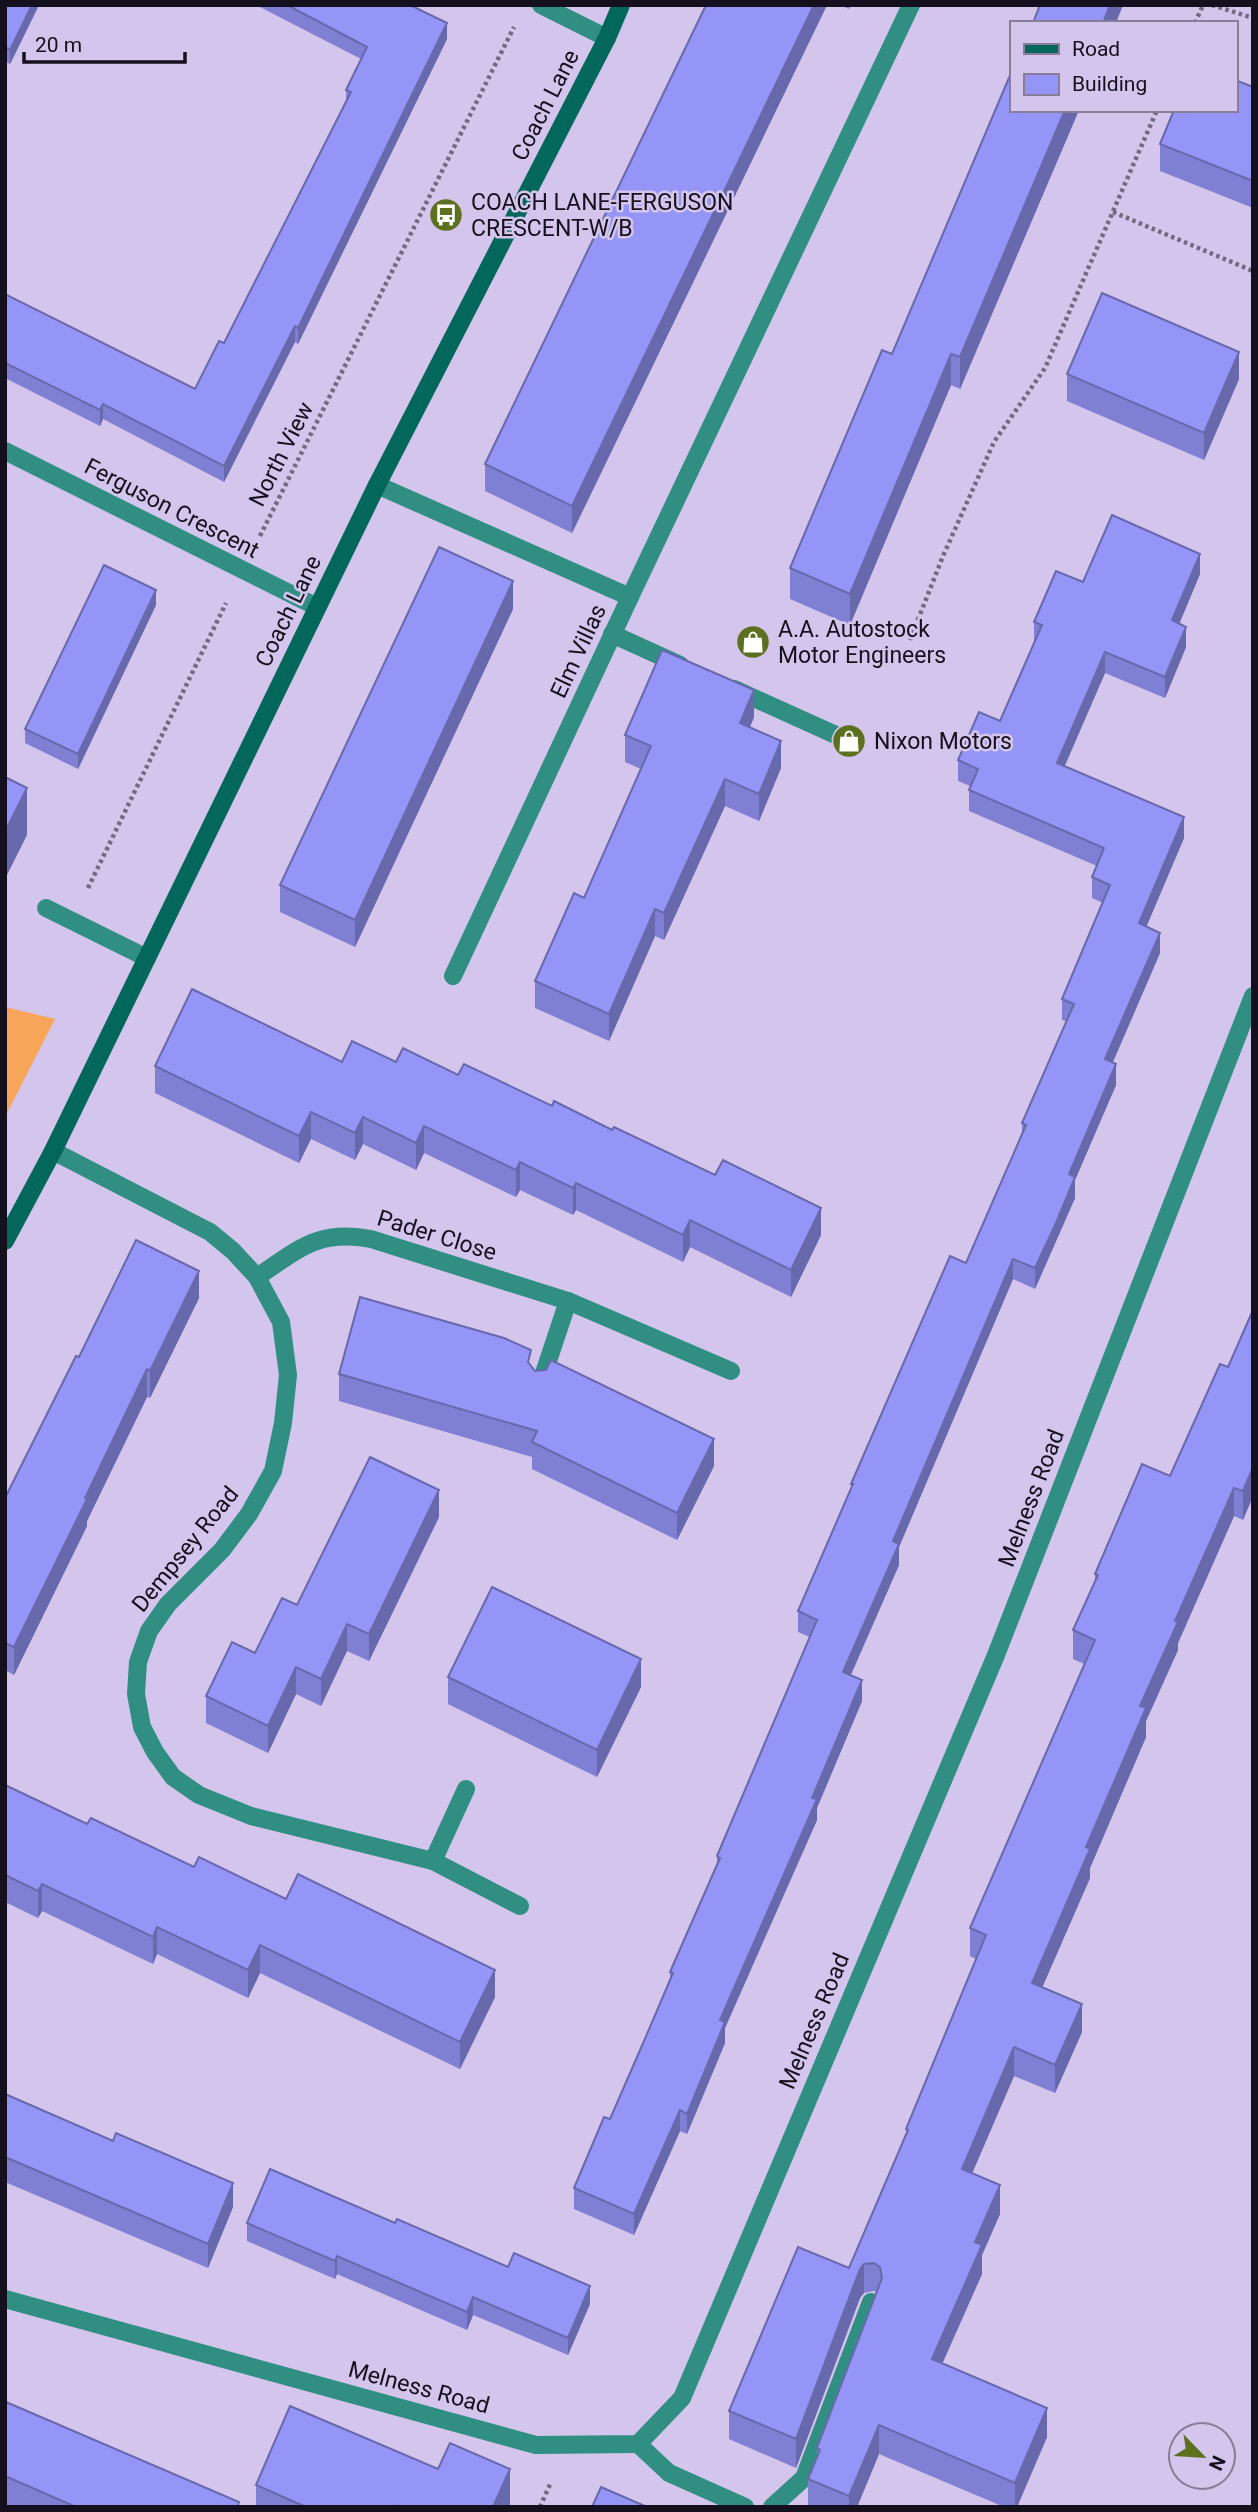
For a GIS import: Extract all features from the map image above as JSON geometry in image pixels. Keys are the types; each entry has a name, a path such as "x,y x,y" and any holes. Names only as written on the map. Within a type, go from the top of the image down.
{"street":[{"path":"541,5 607,38"},
{"name":"Coach Lane","path":"5,1241 53,1151 377,485 607,38 621,5"},
{"path":"630,597 911,5"},
{"name":"Ferguson Crescent","path":"5,451 317,607"},
{"name":"Elm Villas","path":"377,485 630,597 453,975"},
{"path":"612,634 849,741"},
{"path":"46,908 147,958"},
{"name":"Melness Road","path":"5,2299 536,2445 638,2445 682,2398 996,1655 1253,996"},
{"name":"Dempsey Road","path":"53,1151 210,1233 233,1251 257,1277 281,1322 288,1375 283,1423 273,1471 248,1514 222,1550 168,1604 149,1631 138,1662 136,1694 142,1727 155,1752 173,1777 199,1795 251,1816 433,1861 520,1906"},
{"name":"Pader Close","path":"257,1277 306,1244 325,1237 347,1235 371,1239 568,1301 731,1371"},
{"path":"539,1388 568,1301"},
{"path":"433,1861 466,1788"},
{"path":"772,2507 804,2478 871,2302"},
{"path":"638,2445 668,2473 745,2507"}],"path":[{"path":"1196,21 1203,5"},
{"path":"1212,5 1253,19"},
{"name":"North View","path":"72,920 242,571 518,18"},
{"path":"910,640 943,556 994,442 1045,368 1156,112"},
{"path":"1113,212 1253,271"}],"shaded area":[{"path":"5,1007 55,1019 5,1117"}],"building":[{"path":"5,5 32,5 10,50 5,47"},
{"path":"287,5 410,5 447,23 298,328 295,326 224,466 103,404 100,410 5,363 5,294 195,389 219,341 224,343 351,92 346,90 367,47"},
{"path":"706,5 814,5 572,506 485,464"},
{"path":"1040,5 1110,5 1104,21 1034,21"},
{"path":"1010,75 1010,112 1064,112 960,357 951,354 850,594 790,568 882,350 892,354"},
{"path":"1237,81 1253,87 1253,181 1160,144 1173,112 1237,112"},
{"path":"1102,293 1239,352 1204,433 1067,374"},
{"path":"1112,515 1200,554 1172,620 1186,627 1165,677 1105,652 1057,763 1184,817 1139,923 1160,933 1105,1059 1116,1064 1069,1174 1075,1177 1056,1223 1035,1268 1013,1259 893,1541 899,1544 843,1672 862,1680 812,1798 817,1799 720,2020 725,2022 687,2114 680,2110 634,2214 574,2188 604,2117 610,2119 644,2041 673,1973 670,1972 720,1858 717,1856 817,1620 798,1611 851,1484 950,1256 966,1263 1026,1125 1022,1123 1074,1004 1062,999 1110,885 1092,877 1104,848 969,790 978,769 958,760 979,712 1000,721 1042,625 1034,622 1056,571 1083,582"},
{"path":"439,547 513,581 355,920 280,885"},
{"path":"104,565 156,590 78,754 25,729"},
{"path":"662,650 754,690 740,723 781,741 759,794 725,779 664,913 655,909 609,1014 535,981 574,893 584,898 651,746 625,735"},
{"path":"5,777 27,788 5,832"},
{"path":"192,989 342,1062 352,1041 396,1062 403,1048 458,1075 464,1064 552,1106 554,1101 612,1130 614,1127 715,1175 723,1160 821,1208 791,1270 690,1220 683,1235 576,1183 573,1188 520,1162 516,1170 424,1126 416,1143 363,1117 355,1133 311,1112 299,1136 155,1066"},
{"path":"136,1240 199,1271 150,1371 147,1369 14,1647 5,1643 5,1498 76,1356 79,1357"},
{"path":"360,1297 504,1338 531,1350 528,1362 535,1371 546,1370 551,1360 714,1439 677,1513 532,1442 537,1431 339,1374"},
{"path":"1253,1310 1253,1467 1243,1491 1234,1488 1175,1621 1178,1622 1140,1706 1146,1708 1086,1847 1090,1849 1032,1983 1082,2004 1055,2065 1014,2047 962,2169 1000,2185 975,2242 982,2245 932,2359 1047,2408 1015,2483 879,2425 849,2496 808,2479 820,2450 817,2448 882,2278 880,2267 874,2263 864,2264 860,2269 796,2439 729,2411 798,2247 849,2268 986,1935 970,1928 1095,1640 1073,1630 1098,1575 1095,1574 1142,1464 1170,1476 1220,1364 1228,1367"},
{"path":"370,1457 439,1490 369,1634 347,1624 321,1679 296,1667 268,1726 206,1696 232,1642 255,1653 282,1598 297,1605"},
{"path":"492,1587 641,1659 597,1750 448,1677"},
{"path":"5,1785 87,1824 91,1818 194,1867 199,1857 286,1899 298,1874 495,1970 460,2042 260,1945 248,1970 157,1927 153,1937 42,1884 38,1891 5,1875"},
{"path":"5,2094 113,2141 116,2133 233,2183 208,2244 5,2157"},
{"path":"270,2169 395,2223 397,2219 508,2267 514,2253 590,2286 568,2338 473,2297 467,2312 337,2256 335,2261 247,2223"},
{"path":"6,2402 239,2502 237,2507 76,2507 5,2476"},
{"path":"290,2406 438,2469 450,2443 510,2469 493,2507 306,2507 256,2485"},
{"path":"601,2487 647,2507 592,2507"}],"place":[{"name":"COACH LANE-FERGUSON CRESCENT-W/B","path":"446,215"},
{"name":"A.A. Autostock Motor Engineers","path":"753,642"},
{"name":"Nixon Motors","path":"849,741"}]}
